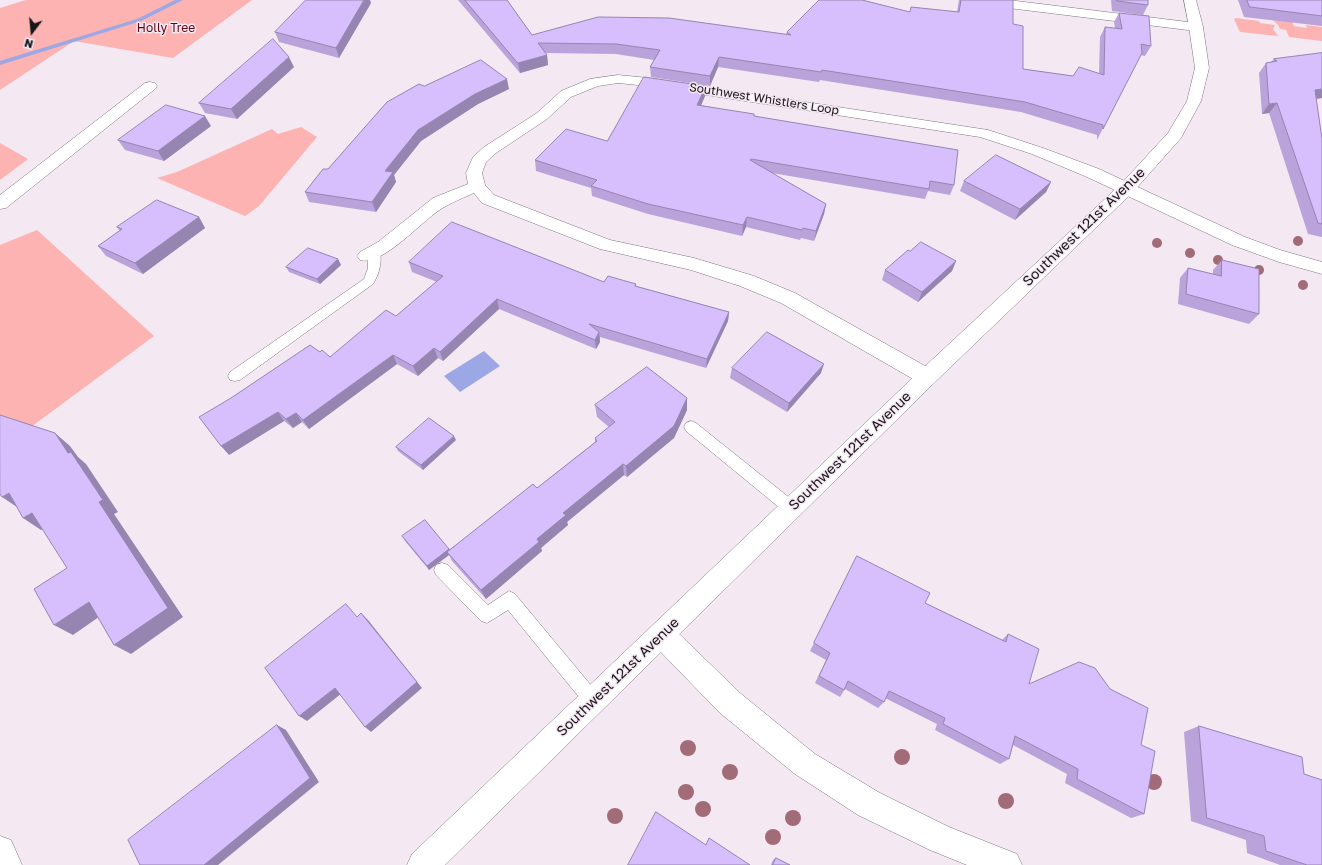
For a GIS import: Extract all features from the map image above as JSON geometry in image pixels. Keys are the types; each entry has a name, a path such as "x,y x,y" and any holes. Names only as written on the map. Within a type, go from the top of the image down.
{"street":[{"path":"976,0 1196,27"},
{"name":"Southwest 121st Avenue","path":"423,865 927,377 1127,188 1174,135 1194,101 1202,68 1196,27 1190,0"},
{"name":"Southwest Whistlers Loop","path":"477,186 474,173 479,160 490,150 542,116 566,94 595,82 618,79 656,83 982,133 1018,144 1127,188 1228,236 1298,262 1322,268"},
{"path":"0,204 150,86"},
{"path":"370,254 384,246 439,202 477,186 488,199 606,245 694,264 747,281 788,298 927,377"},
{"path":"662,635 730,703 805,764 869,804 941,839 1006,865"},
{"path":"0,851 6,865"}],"lane":[{"path":"234,376 369,281 374,268 370,254"},
{"path":"691,427 791,508"},
{"path":"442,570 487,616 508,599 593,701"}],"green space":[{"name":"Holly Tree","path":"26,0 252,0 173,58 74,41 0,90 0,8"},
{"path":"1270,17 1292,22 1294,26 1307,28 1306,25 1322,27 1322,41 1289,37 1286,30 1280,29"},
{"path":"1236,18 1275,25 1273,29 1278,36 1240,32 1234,19"},
{"path":"301,127 317,137 259,206 245,216 157,178 177,172 272,129 278,134"},
{"path":"0,143 28,159 0,180"},
{"path":"37,230 154,336 31,427 0,418 0,245"}],"water":[{"path":"484,351 500,366 460,392 444,376"}],"building":[{"path":"306,0 364,0 336,48 275,32"},
{"path":"465,0 507,0 532,35 598,17 669,18 791,35 787,32 819,0 862,0 910,12 911,7 959,12 961,0 1013,0 1013,24 1023,26 1023,69 1073,76 1079,67 1104,75 1105,27 1122,29 1119,13 1149,16 1151,46 1141,44 1142,53 1103,129 1103,125 1025,102 822,70 821,72 719,57 710,76 650,67 660,50 616,44 538,43 547,55 518,63"},
{"path":"1148,0 1148,5 1117,1"},
{"path":"1247,0 1322,0 1322,16 1250,7"},
{"path":"273,39 289,57 231,109 199,103"},
{"path":"1322,53 1322,89 1315,90 1322,139 1322,224 1318,223 1277,103 1269,104 1266,63 1277,61 1274,59"},
{"path":"481,60 507,79 475,94 418,130 385,171 393,172 372,202 305,192 323,169 328,169 387,102 419,84 424,86"},
{"path":"644,77 706,86 697,105 958,150 954,185 930,181 929,189 751,159 750,160 826,204 816,231 803,228 802,230 747,217 743,225 648,204 591,186 597,180 535,160 566,129 607,141"},
{"path":"166,105 205,116 158,151 118,140"},
{"path":"996,155 1051,182 1020,209 964,181"},
{"path":"157,200 199,217 135,263 98,246 122,229 117,227"},
{"path":"452,222 604,282 608,276 636,284 635,286 729,312 707,359 589,324 599,332 595,340 497,299 440,352 434,348 413,366 393,355 303,420 296,413 286,419 278,412 221,446 199,417 231,398 310,345 320,352 322,350 330,357 386,310 396,316 443,276 409,262"},
{"path":"921,242 956,261 922,292 885,270 908,250 910,251"},
{"path":"308,248 338,259 317,279 286,267"},
{"path":"1222,260 1259,269 1259,314 1186,294 1188,268 1221,276"},
{"path":"767,332 824,364 789,403 732,368"},
{"path":"647,367 687,398 674,426 626,466 623,464 563,513 566,515 537,539 539,542 481,590 447,552 533,484 537,488 597,441 595,438 615,422 595,405"},
{"path":"0,415 55,433 68,453 71,452 103,500 99,502 168,608 114,645 89,602 54,625 34,589 67,568 32,513 23,518 9,493 2,497 0,494"},
{"path":"429,418 454,436 421,465 396,447"},
{"path":"425,520 449,549 427,566 402,536"},
{"path":"857,556 930,593 925,603 1006,642 1008,634 1039,649 1029,684 1079,662 1095,668 1110,689 1148,708 1141,745 1155,751 1144,814 1077,779 1078,769 1015,736 1009,759 943,724 945,718 889,691 884,702 848,681 844,690 819,676 830,653 814,643"},
{"path":"346,604 357,617 361,613 417,682 365,727 335,688 299,716 265,668"},
{"path":"277,725 310,778 204,865 140,865 128,840"},
{"path":"1199,726 1302,757 1304,774 1322,780 1322,865 1307,865 1266,851 1264,836 1207,818"},
{"path":"656,812 706,845 709,838 750,865 628,865"},
{"path":"776,858 790,865 773,865"}],"waterway":[{"path":"0,63 139,20 180,0"}]}
